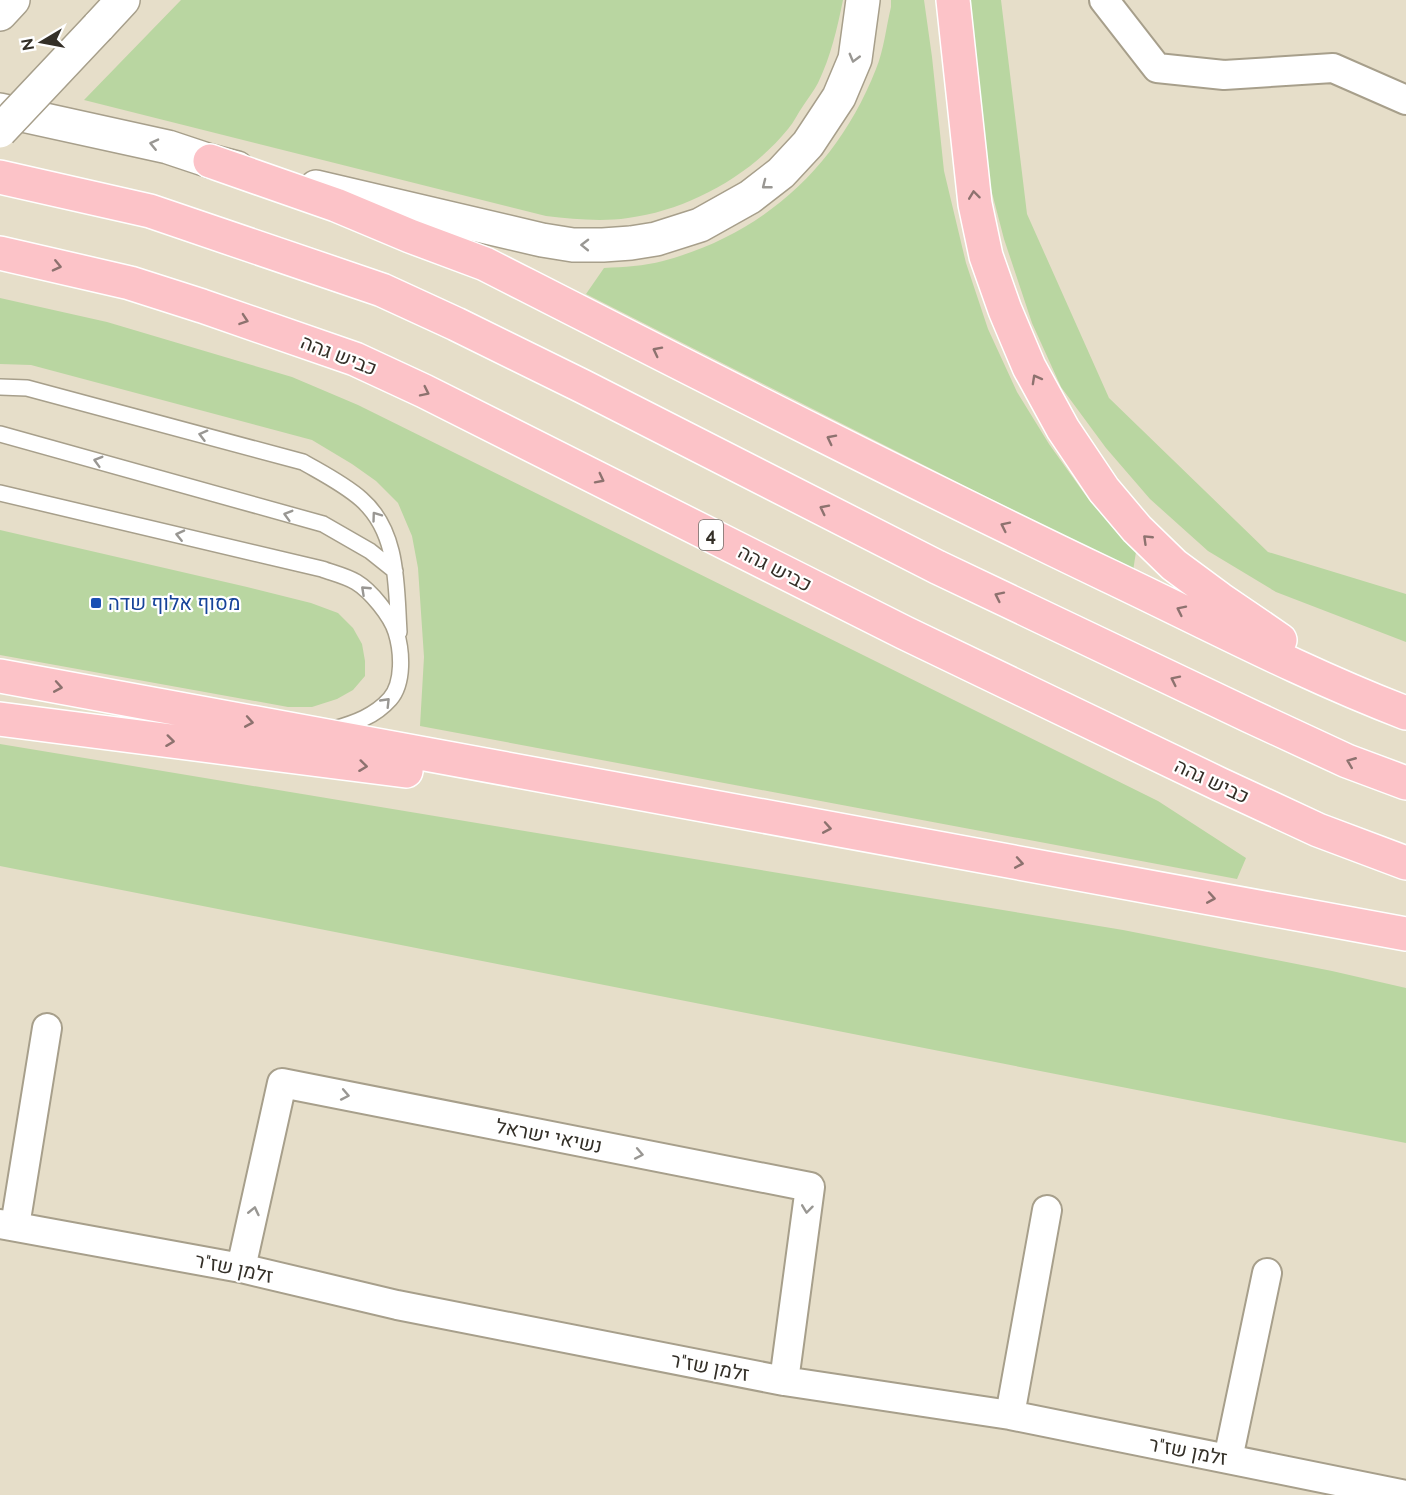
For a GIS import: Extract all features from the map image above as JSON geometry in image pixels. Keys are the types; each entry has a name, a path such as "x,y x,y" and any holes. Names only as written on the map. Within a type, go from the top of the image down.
{"highway":[{"path":"953,0 975,204 986,256 1029,367 1063,429 1104,490 1137,529 1174,565 1303,655 1406,707"},
{"path":"210,161 336,205 485,264 966,508 1278,657 1406,713"},
{"path":"0,177 150,211 382,290 582,386 938,567 1250,716 1347,760 1406,783"},
{"name":"כביש גהה","path":"0,253 130,283 355,359 549,453 905,633 1187,769 1318,830 1406,863"},
{"path":"0,676 1406,934"},
{"path":"0,719 787,820"}],"main road":[{"path":"0,131 123,0"},
{"path":"0,110 168,147 210,161 542,240 573,245 631,243 656,239 700,225 750,197 781,173 808,144 839,97 855,59 863,0"}],"street":[{"path":"1104,0 1157,68 1224,75 1333,68 1406,100"},
{"path":"5,1225 47,1028"},
{"name":"נשיאי ישראל","path":"241,1268 282,1083 810,1187 784,1382"},
{"path":"1010,1415 1047,1209"},
{"name":"זלמן שז\"ר","path":"5,1225 241,1268 397,1305 784,1382 1010,1415 1406,1495"},
{"path":"1228,1459 1267,1273"}],"lane":[{"path":"0,387 27,388 303,462 361,499 378,517 390,543 395,571 400,680 391,698 371,716 354,724 315,734"},
{"path":"0,434 323,524 370,551 395,571"},
{"path":"0,493 322,569 357,582 382,605 396,632 400,659"}],"green space":[{"path":"181,0 843,0 823,73 788,129 773,146 736,176 695,199 651,214 597,220 546,216 84,100"},
{"path":"891,0 924,0 944,171 966,263 988,329 1017,392 1049,444 1089,500 1136,552 1133,571 586,294 604,268 656,263 700,249 734,233 765,214 793,191 819,165 841,136 860,104 881,54"},
{"path":"967,0 1001,0 1027,214 1109,398 1268,552 1406,594 1406,642 1276,592 1208,551 1150,499 1106,448 1061,387 1032,323 1004,239 984,162"},
{"path":"0,298 107,322 292,377 358,405 1158,801 1246,858 1237,879 420,726 424,657 418,568 412,536 398,503 376,481 312,440 31,365 0,364"},
{"path":"0,530 247,587 311,603 338,613 353,628 362,644 365,676 353,690 337,699 312,707 288,707 0,655"},
{"path":"0,744 1123,930 1406,988 1406,1143 0,866"}],"place":[{"name":"מסוף אלוף שדה","path":"96,603"}]}
